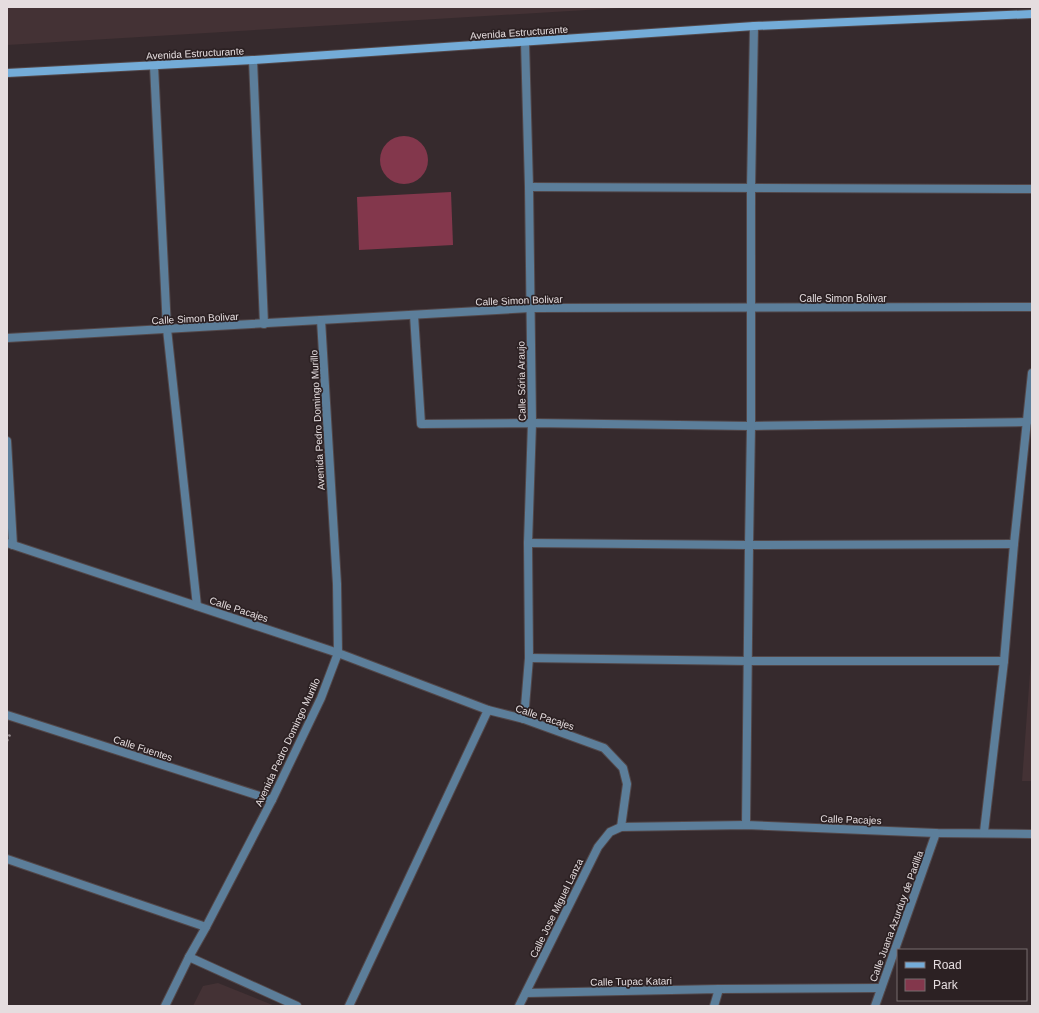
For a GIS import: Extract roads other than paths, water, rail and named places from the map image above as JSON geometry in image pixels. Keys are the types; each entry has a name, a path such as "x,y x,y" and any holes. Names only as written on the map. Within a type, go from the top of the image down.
{"street":[{"name":"Avenida Estructurante","path":"7,73 253,60 754,26 1032,14"},
{"path":"746,825 748,546 751,426 751,188 754,26"},
{"name":"Calle Sória Araujo","path":"524,719 529,658 528,544 532,423 529,187 525,42"},
{"path":"253,60 264,324"},
{"path":"154,66 167,329 197,606"},
{"path":"529,187 1032,189"},
{"name":"Calle Simon Bolivar","path":"7,338 530,308 1032,307"},
{"path":"414,315 421,424 532,423 751,426 1028,422"},
{"name":"Avenida Pedro Domingo Murillo","path":"165,1006 189,957 272,800 321,698 338,653 337,584 322,320"},
{"path":"984,832 1004,660 1014,544 1032,373"},
{"path":"7,442 10,544"},
{"name":"Calle Pacajes","path":"10,544 338,653 488,710 524,719 604,748 623,768 627,784 621,827 746,825 936,833 984,832 1032,834"},
{"path":"528,544 748,546 1014,544"},
{"path":"529,658 1004,660"},
{"path":"349,1006 488,710"},
{"name":"Calle Fuentes","path":"7,715 272,800"},
{"name":"Calle Jose Miguel Lanza","path":"519,1006 598,847 610,832 621,827"},
{"name":"Calle Juana Azurduy de Padilla","path":"875,1006 936,833"},
{"path":"7,859 206,927"},
{"path":"189,957 297,1006"},
{"name":"Calle Tupac Katari","path":"526,992 881,988"},
{"path":"714,1006 719,989"}]}
